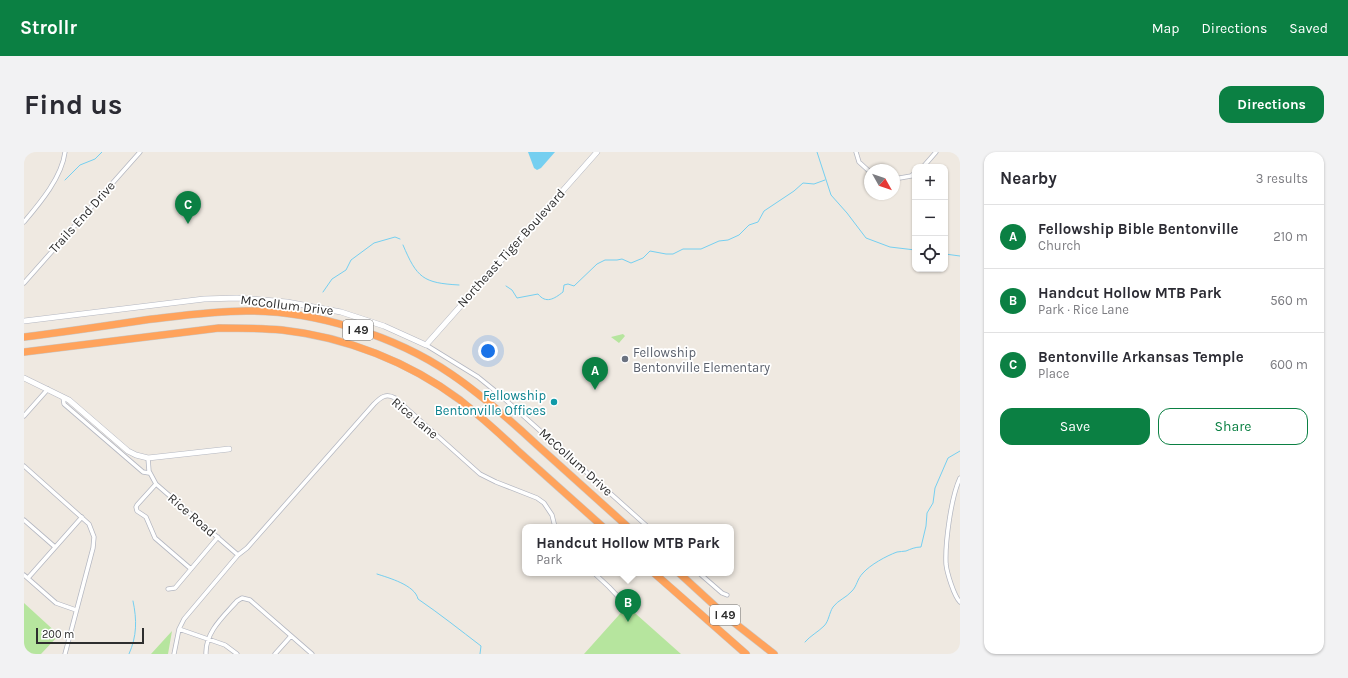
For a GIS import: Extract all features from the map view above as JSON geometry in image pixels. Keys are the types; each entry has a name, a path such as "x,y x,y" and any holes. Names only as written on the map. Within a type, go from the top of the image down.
{"highway":[{"name":"I 49","path":"24,336 34,336 188,315 248,311 278,312 308,317 368,333 396,344 424,358 450,373 475,391 625,524"},
{"name":"I 49","path":"24,352 218,328 282,330 314,335 345,343 376,354 405,367 433,382 460,400 600,524"},
{"name":"I 49","path":"657,576 746,654"},
{"name":"I 49","path":"682,576 733,622 774,654"}],"street":[{"path":"24,222 38,206 53,182 65,152"},
{"name":"Trails End Drive","path":"24,283 140,152"},
{"name":"Northeast Tiger Boulevard","path":"426,345 596,152"},
{"path":"856,152 859,162 864,167"},
{"path":"925,164 936,152"},
{"path":"900,178 912,175"},
{"name":"McCollum Drive","path":"24,321 204,299 237,298 287,302 341,312 384,326 426,345 478,377 645,524"},
{"path":"24,378 68,400 128,451 136,455 148,458 229,449"},
{"path":"24,416 48,389"},
{"name":"Rice Lane","path":"238,555 247,548 374,404 384,396 395,398 472,467 487,478 528,494 544,503 552,515 554,524"},
{"path":"63,397 64,404 143,472 150,473"},
{"name":"Rice Road","path":"148,458 150,473 156,484 238,555"},
{"path":"24,466 90,524 94,538 93,548 65,654"},
{"path":"960,478 957,485 950,518 946,554 946,566 952,587 960,602"},
{"path":"156,484 137,505 137,511 146,517 155,538 191,569"},
{"path":"28,578 82,517"},
{"path":"24,520 55,547"},
{"path":"168,589 175,588 218,537"},
{"path":"174,654 179,629 184,619 238,555"},
{"path":"24,575 56,603 76,610"},
{"path":"597,576 625,604"},
{"path":"702,576 722,593 727,595"},
{"path":"206,654 208,640 213,629 237,601 242,598 250,600 312,654"},
{"path":"179,629 225,645 237,654"},
{"path":"275,654 291,636"}],"green space":[{"path":"623,334 625,336 619,343 611,337"},
{"path":"24,603 59,635 41,654 24,654"},
{"path":"627,606 681,654 584,654"},
{"path":"172,631 168,654 151,654"}],"water":[{"path":"528,152 555,152 541,168 537,170 534,168"}],"waterway":[{"path":"65,180 80,165 95,159 102,152"},
{"path":"817,152 831,195 866,238 890,247 912,250"},
{"path":"506,286 512,290 517,298 538,294 547,300 556,297 563,292 564,285 568,284 574,286 597,264 605,260 622,259 631,263 643,258 650,251 673,254 683,249 701,249 719,241 728,240 739,235 749,225 758,222 764,211 794,191 803,183 814,184 825,180"},
{"path":"323,292 332,279 346,270 351,260 374,243 395,237 400,239"},
{"path":"403,245 417,272 423,277 437,283 459,285"},
{"path":"948,254 960,256"},
{"path":"805,642 824,626 833,607 852,591 861,575 866,570 883,558 897,552 921,547 926,526 927,513 933,503 935,488 948,458 960,451"},
{"path":"377,574 407,586 416,594 418,599 481,646 480,654"},
{"path":"129,654 134,641 136,628 133,601"}],"place":[{"name":"Bentonville Arkansas Temple","path":"188,224"},
{"name":"Fellowship Bentonville Elementary","path":"625,359"},
{"name":"Fellowship Bible Bentonville","path":"595,390"},
{"name":"Fellowship Bentonville Offices","path":"554,402"},
{"name":"Handcut Hollow MTB Park","path":"628,622"}]}
